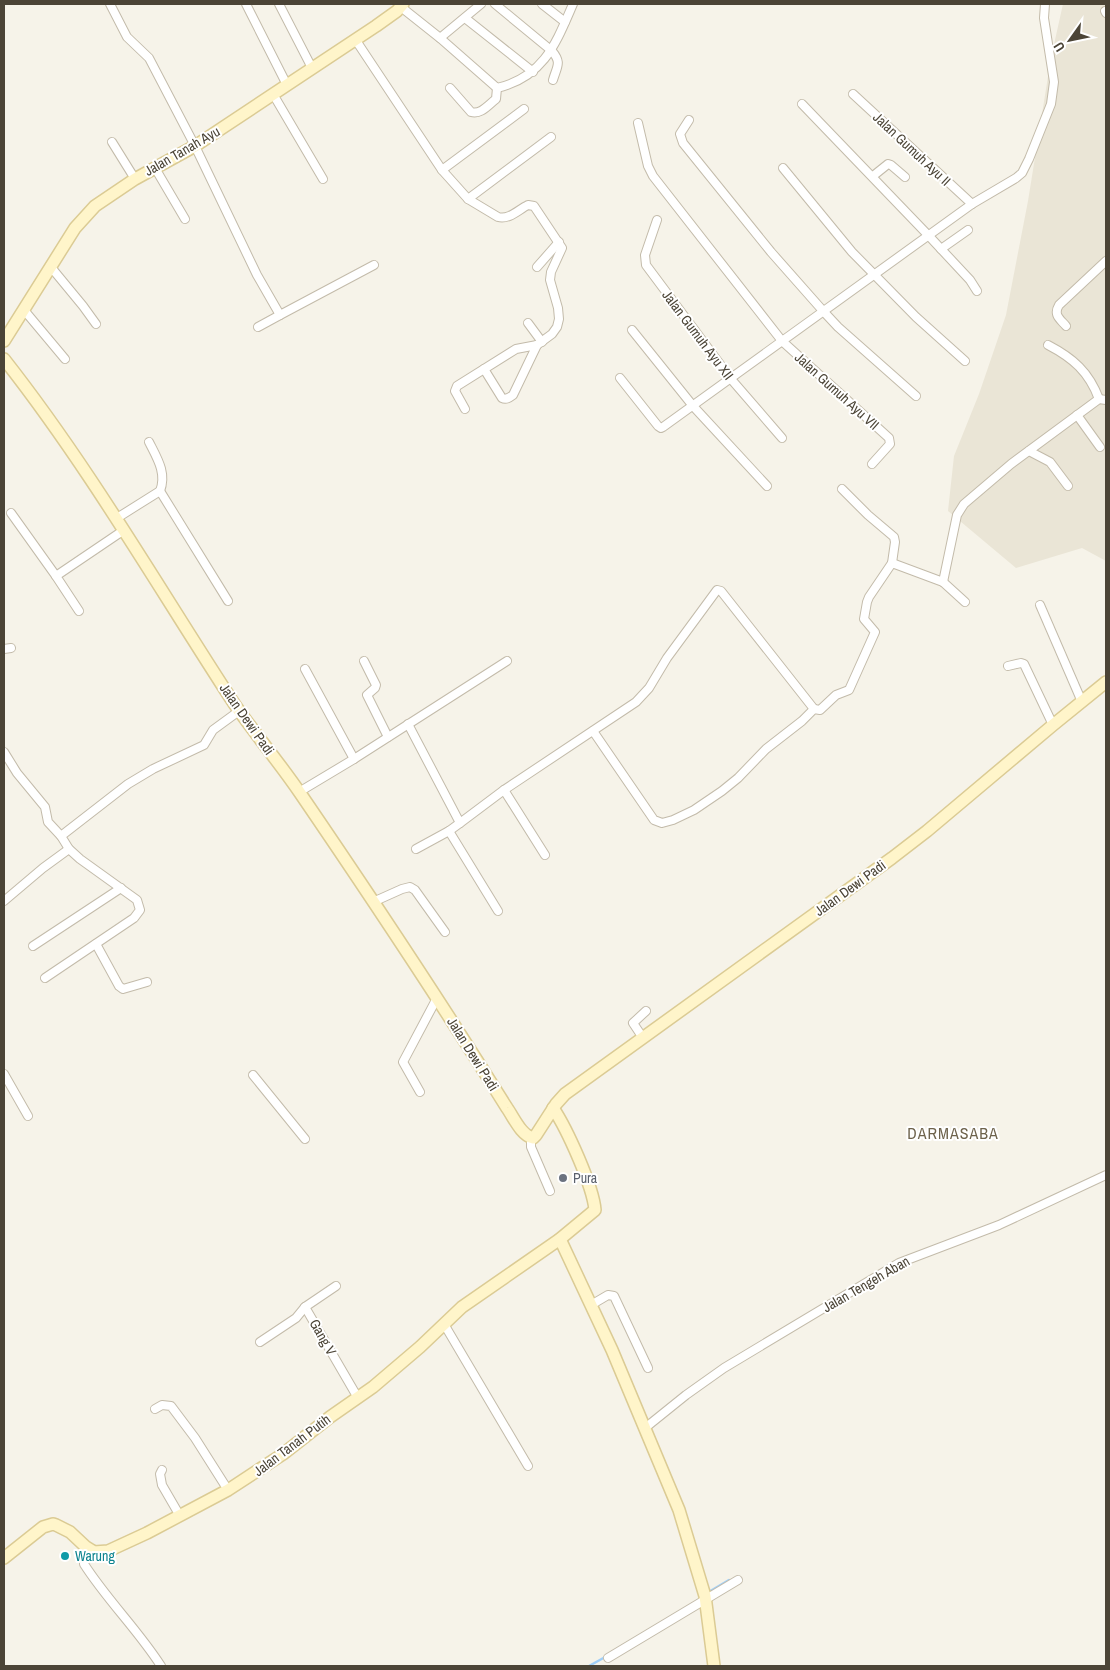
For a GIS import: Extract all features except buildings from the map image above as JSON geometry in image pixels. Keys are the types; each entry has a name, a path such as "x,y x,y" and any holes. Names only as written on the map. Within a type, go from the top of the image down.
{"street":[{"path":"110,4 127,37 149,58 195,146 257,275 280,314"},
{"path":"246,4 287,85"},
{"path":"279,4 312,68"},
{"path":"440,38 482,4"},
{"path":"496,4 552,51 559,60 553,80"},
{"path":"542,4 565,22"},
{"path":"497,88 517,81 541,65 552,51 573,4"},
{"path":"620,378 661,428 928,235 972,204 1022,173 1051,104 1054,82 1044,18 1045,4"},
{"path":"402,5 497,88"},
{"name":"Jalan Tanah Ayu","path":"4,341 82,218 108,196 195,146 376,26 402,5"},
{"path":"465,18 533,72"},
{"path":"355,39 442,170 468,199 498,217 503,218 530,204 534,206 559,242 561,250 551,272 550,280 558,308 559,319 557,327 540,344 510,398 502,398 484,369"},
{"path":"450,88 471,112 475,113 496,99 497,88"},
{"path":"273,94 323,179"},
{"name":"Jalan Gumuh Ayu II","path":"853,94 972,204"},
{"path":"802,104 873,176 970,280 977,291"},
{"path":"442,170 524,109"},
{"path":"689,120 680,134 683,142 771,252 838,327 916,396"},
{"path":"638,123 648,166 653,176 782,342"},
{"path":"468,199 551,137"},
{"path":"112,142 135,179"},
{"path":"873,176 888,164 905,177"},
{"path":"155,168 186,219"},
{"path":"783,168 852,252 916,317 965,361"},
{"name":"Jalan Gumuh Ayu XII","path":"657,220 645,255 646,265 730,379 782,438"},
{"path":"940,249 968,230"},
{"path":"538,267 559,242"},
{"path":"1066,326 1056,315 1058,305 1106,262"},
{"path":"258,327 374,265"},
{"path":"50,266 96,324"},
{"path":"24,310 65,359"},
{"path":"528,323 540,344"},
{"path":"632,330 693,406 767,486"},
{"name":"Jalan Gumuh Ayu VII","path":"782,342 889,438 890,444 872,464"},
{"path":"466,409 455,389 516,349 540,344"},
{"path":"939,581 957,515 964,504 1029,451 1102,399 1078,365 1065,354 1048,346"},
{"name":"Jalan Dewi Padi","path":"4,359 37,402 117,518 166,598 237,707 299,792 447,1012 507,1108 531,1138 536,1135 553,1108 568,1092 892,858 1106,682"},
{"path":"1077,415 1100,447"},
{"path":"149,442 160,464 163,477 160,491 228,601"},
{"path":"1029,451 1050,462 1068,486"},
{"path":"416,849 449,831 504,790 636,702 649,688 667,658 717,590 721,591 814,709 820,710 836,695 849,690 875,632 864,617 867,602 892,563 895,542 894,537 842,489"},
{"path":"117,518 160,491"},
{"path":"11,513 79,611"},
{"path":"56,576 124,530"},
{"path":"892,563 939,581 964,602"},
{"path":"1040,605 1082,702"},
{"path":"364,661 376,685 367,695 388,737"},
{"path":"299,792 507,661"},
{"path":"1008,666 1024,664 1053,724"},
{"path":"305,669 354,759"},
{"path":"61,836 128,784 153,769 204,745 213,730 237,707"},
{"path":"593,731 654,820 665,823 694,810 722,791 738,778 766,749 802,722 814,709"},
{"path":"408,724 460,822"},
{"path":"4,752 41,802 46,810 48,822 61,836 69,849 137,900 140,905 140,912 134,918 45,978"},
{"path":"504,790 545,855"},
{"path":"449,831 498,911"},
{"path":"4,901 69,849"},
{"path":"373,902 410,887 415,890 445,932"},
{"path":"33,946 121,888"},
{"path":"96,944 119,986 123,989 147,982"},
{"path":"420,1092 403,1062 438,999"},
{"path":"643,1038 633,1023 646,1011"},
{"path":"4,1074 28,1116"},
{"path":"253,1075 305,1139"},
{"name":"Jalan Tanah Putih","path":"4,1558 33,1534 48,1525 56,1525 66,1530 94,1552 108,1552 228,1490 283,1454 330,1417 358,1398 391,1373 475,1297 560,1239 594,1210 594,1201 579,1161 564,1127 553,1108"},
{"path":"531,1138 530,1147 550,1191"},
{"name":"Jalan Tengeh Aban","path":"645,1428 724,1368 899,1262 999,1225 1106,1175"},
{"path":"560,1239 612,1350 680,1510 705,1595 714,1666"},
{"name":"Gang V","path":"336,1286 305,1307 358,1398"},
{"path":"591,1305 608,1295 614,1296 648,1368"},
{"path":"260,1342 296,1318 305,1307"},
{"path":"444,1324 528,1466"},
{"path":"155,1409 162,1405 171,1406 195,1438 228,1490"},
{"path":"162,1470 160,1474 162,1485 180,1516"},
{"path":"86,1547 84,1564 101,1589 147,1644 161,1666"},
{"path":"608,1658 705,1595 738,1580"}],"shaded area":[{"path":"1063,4 1106,4 1106,561 1082,548 1016,568 948,511 954,456 979,394 1006,315 1028,201 1051,58"}],"waterway":[{"path":"707,1593 729,1580"},
{"path":"589,1666 607,1656"}],"place":[{"name":"Pura","path":"563,1178"},
{"name":"Warung","path":"65,1556"}],"district":[{"name":"DARMASABA","path":"953,1133"}]}
